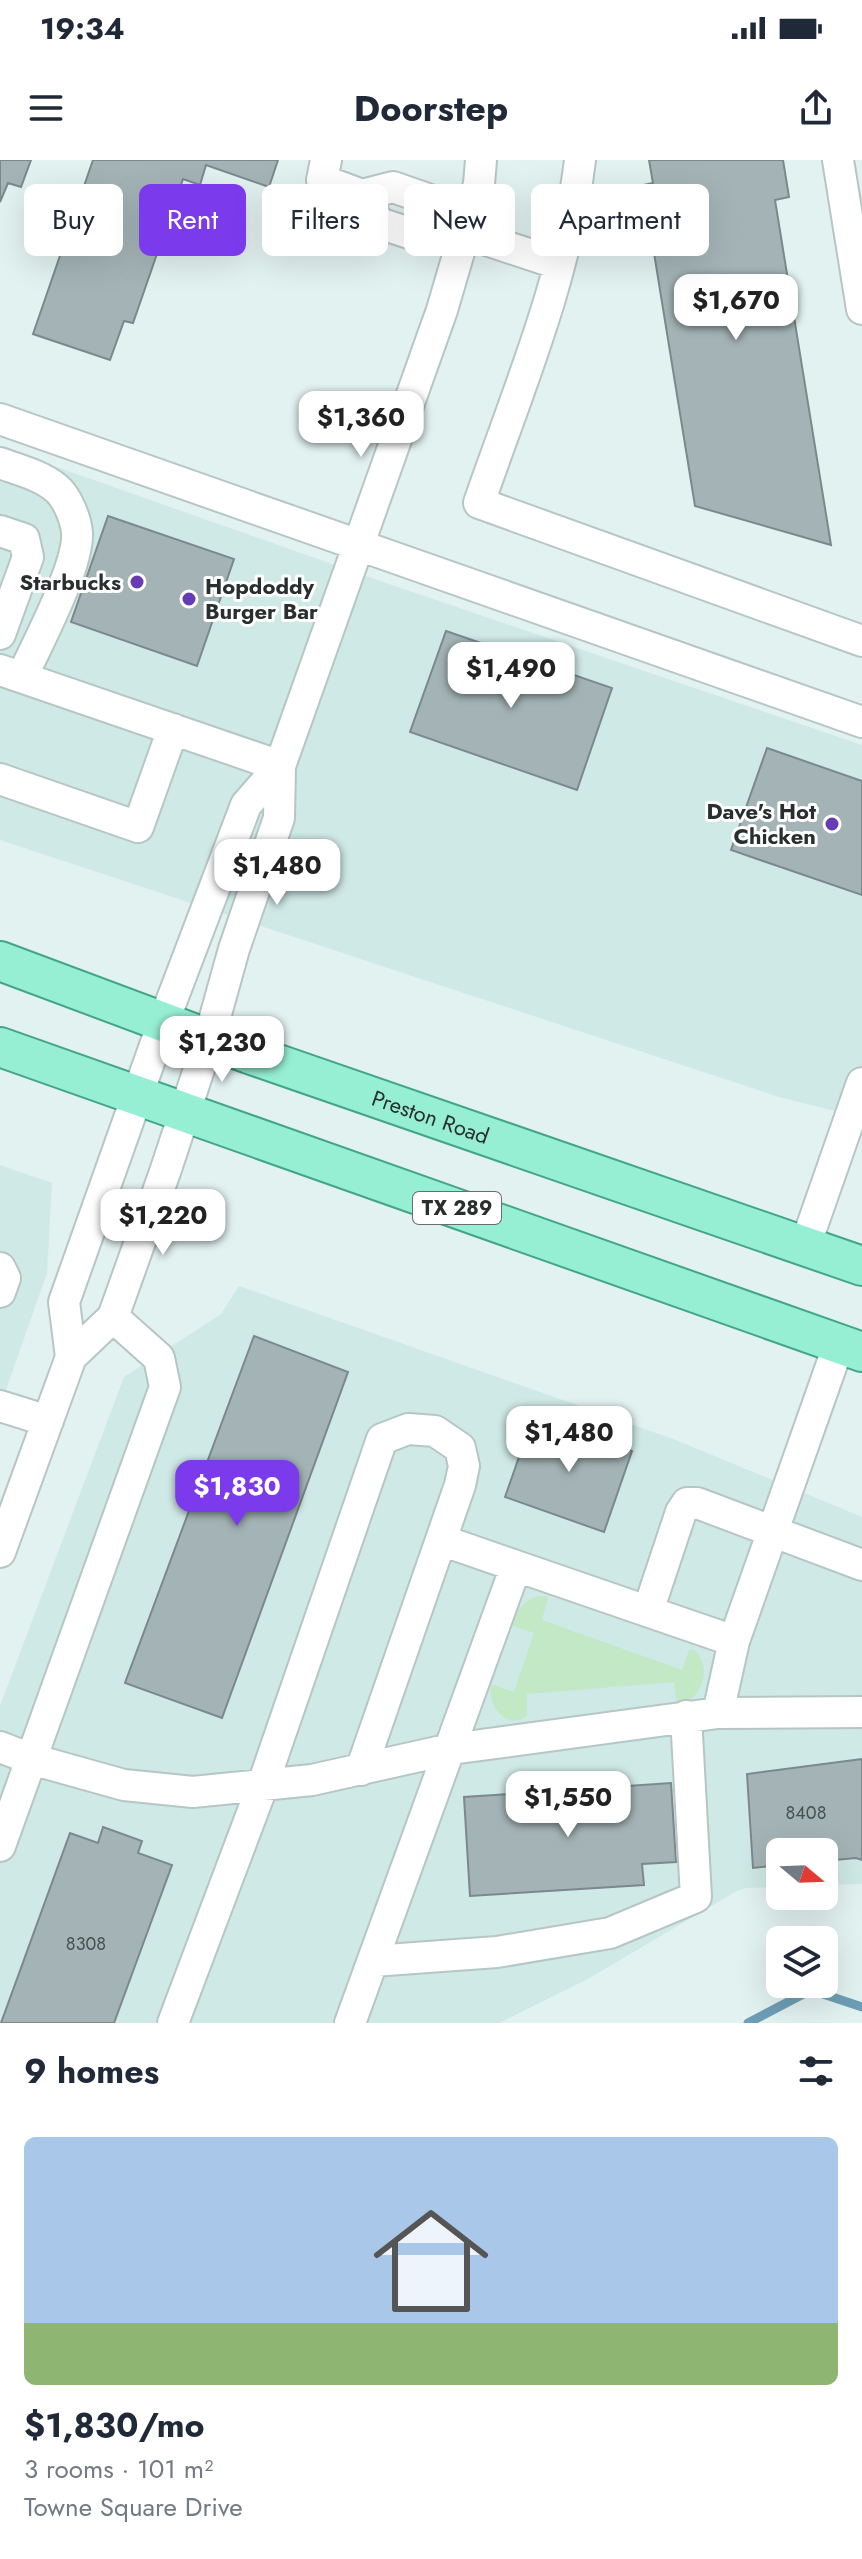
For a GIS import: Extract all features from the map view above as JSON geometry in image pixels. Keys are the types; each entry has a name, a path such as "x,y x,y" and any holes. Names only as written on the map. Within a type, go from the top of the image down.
{"main road":[{"name":"Preston Road","path":"0,961 163,1023 862,1266"},
{"name":"TX 289","path":"0,1047 854,1341"}],"street":[{"path":"326,160 322,180 362,195 379,223 404,231"},
{"path":"479,184 481,160"},
{"path":"580,160 575,206 549,303 479,503 862,641"},
{"path":"838,160 862,309"},
{"path":"515,249 559,264"},
{"path":"0,1552 71,1357 113,1317 209,1039 234,949 279,818 280,766 442,310 458,256"},
{"path":"0,419 862,722"},
{"path":"0,463 30,473 59,490 73,514 77,534 72,560 59,595 11,673 280,766"},
{"path":"0,531 24,539 28,557 0,634"},
{"path":"0,779 138,827 173,729"},
{"path":"71,1357 64,1302 163,1023 246,805 280,766"},
{"path":"805,1246 862,1083"},
{"path":"0,1268 5,1278 0,1292"},
{"path":"0,1846 165,1387 159,1358 113,1317"},
{"path":"718,1713 734,1641 772,1530 854,1341"},
{"path":"0,1406 48,1421"},
{"path":"173,2023 262,1787 382,1439 408,1429 435,1431 460,1448 464,1466 361,1770"},
{"path":"648,1611 681,1512 687,1503 697,1503 862,1565"},
{"path":"441,1540 734,1641"},
{"path":"350,2023 516,1566"},
{"path":"0,1747 124,1785 193,1792 262,1787 361,1770 451,1749 686,1716 862,1712"},
{"path":"373,1961 497,1952 610,1933 696,1897 686,1716"}],"shaded area":[{"path":"0,447 386,583 862,745 862,1118 779,1097 0,840"},
{"path":"0,1165 52,1183 47,1273 0,1407"},
{"path":"239,1286 676,1440 862,1517 862,1884 838,1885 838,1838 766,1838 766,1887 745,1888 735,1892 588,1979 499,2023 0,2023 0,1706 124,1377 221,1314"}],"green space":[{"path":"539,1596 548,1597 542,1620 682,1670 689,1650 693,1649 703,1664 699,1690 686,1702 677,1705 674,1682 527,1694 527,1716 519,1720 505,1718 492,1700 491,1684 514,1692 534,1633 510,1625 525,1603"}],"building":[{"path":"0,160 31,160 21,187 8,183 0,202"},
{"path":"93,160 278,160 270,184 262,185 206,165 200,184 183,179 181,184 139,184 139,256 156,256 133,323 124,321 110,360 33,334 60,256 123,256 123,184 85,184"},
{"path":"649,160 783,160 789,197 775,200 831,545 695,506 655,256 709,256 709,184 648,184 653,183"},
{"path":"108,516 234,559 197,666 71,622"},
{"path":"446,631 612,688 577,790 410,732"},
{"path":"767,748 862,781 862,895 731,850"},
{"path":"254,1336 348,1372 222,1718 125,1683"},
{"path":"533,1417 632,1451 604,1532 505,1497"},
{"path":"862,1759 862,1860 838,1860 838,1838 766,1838 766,1867 753,1868 747,1774"},
{"path":"671,1783 676,1862 642,1864 644,1885 470,1896 464,1797"},
{"path":"103,1827 142,1841 138,1853 172,1865 114,2023 1,2023 70,1833 98,1843"}],"waterway":[{"path":"748,2023 811,1990 862,2007"}],"place":[{"name":"Starbucks","path":"137,582"},
{"name":"Hopdoddy Burger Bar","path":"189,599"},
{"name":"Dave's Hot Chicken","path":"832,824"}]}
